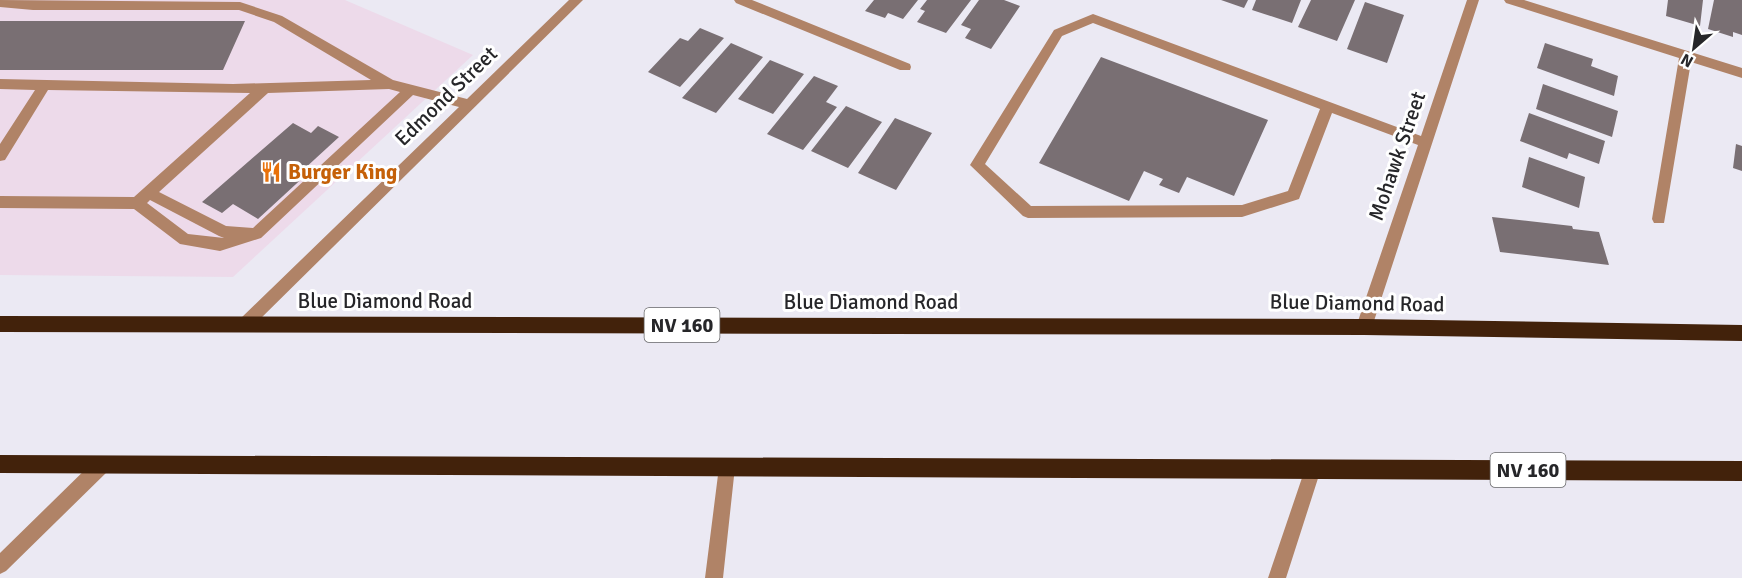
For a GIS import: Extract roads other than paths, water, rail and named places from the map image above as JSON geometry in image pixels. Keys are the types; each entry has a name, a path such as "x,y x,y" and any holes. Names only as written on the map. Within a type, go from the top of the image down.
{"highway":[{"name":"Blue Diamond Road","path":"0,324 1364,327 1742,333"},
{"name":"NV 160","path":"0,464 1742,471"}],"street":[{"path":"0,3 4,0"},
{"name":"Edmond Street","path":"244,325 577,0"},
{"path":"740,0 905,67"},
{"name":"Mohawk Street","path":"1364,327 1473,0"},
{"path":"1510,0 1742,73"},
{"path":"0,3 33,6 240,6 278,20 389,84 469,105"},
{"path":"1328,106 1294,195 1242,211 1028,212 977,165 1058,33 1093,18 1328,106 1426,143"},
{"path":"1659,219 1686,55"},
{"path":"0,84 265,88 389,84"},
{"path":"0,156 45,84"},
{"path":"137,203 265,88"},
{"path":"0,202 137,203 185,240 220,245 256,234 410,90"},
{"path":"149,193 224,232 256,234"},
{"path":"0,566 102,465"},
{"path":"714,578 727,467"},
{"path":"1277,578 1313,469"}],"place":[{"name":"Burger King","path":"271,172"}]}
